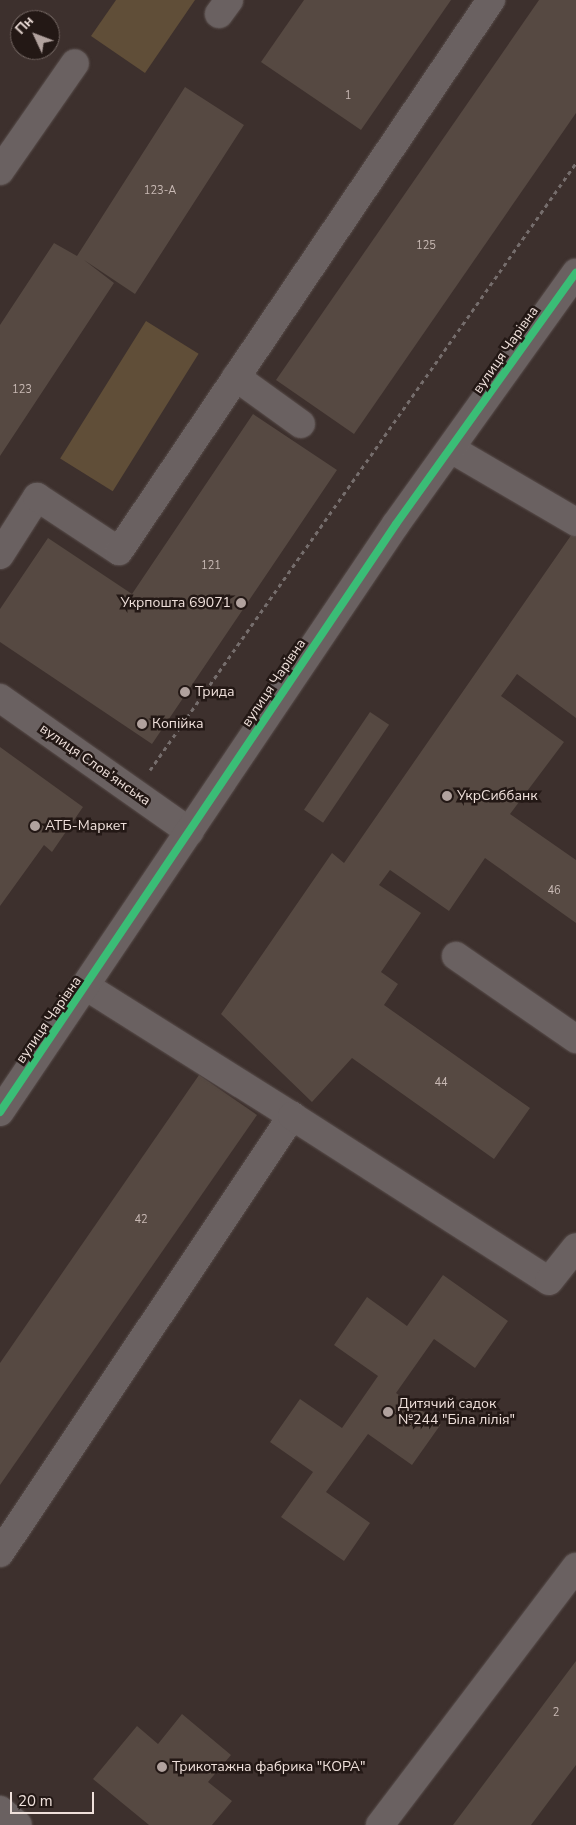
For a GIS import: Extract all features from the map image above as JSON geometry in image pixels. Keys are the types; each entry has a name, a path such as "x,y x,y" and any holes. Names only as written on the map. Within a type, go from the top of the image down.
{"street":[{"path":"0,555 37,497 119,551 491,0"},
{"path":"0,171 75,63"},
{"name":"вулиця Чарівна","path":"0,1112 87,987 396,524 576,273"},
{"path":"236,377 301,424"},
{"path":"451,449 576,522"},
{"name":"вулиця Слов’янська","path":"1,701 190,832"},
{"path":"456,956 576,1039"},
{"path":"87,987 549,1281 576,1247"},
{"path":"0,1553 292,1116"},
{"path":"380,1825 576,1567"},
{"path":"0,1810 18,1825"}],"path":[{"path":"134,792 576,163"}],"shaded area":[{"path":"116,0 195,0 145,73 91,36"},
{"path":"146,321 199,354 113,491 60,458"}],"building":[{"path":"304,0 451,0 361,130 261,62"},
{"path":"539,0 576,0 576,113 354,434 276,380"},
{"path":"185,87 244,125 135,294 84,260 114,283 0,456 0,325 54,243 77,256"},
{"path":"253,414 337,470 152,744 0,642 0,609 48,538 132,594"},
{"path":"572,534 576,537 576,718 517,674 501,696 564,742 510,814 576,860 576,923 485,858 449,911 390,870 379,885 421,913 381,972 398,984 384,1005 530,1108 494,1159 352,1058 312,1102 221,1014 332,853 344,863"},
{"path":"370,712 389,725 323,823 304,810"},
{"name":"АТБ-Маркет","path":"0,747 83,807 52,852 44,845 0,906"},
{"path":"199,1075 257,1115 0,1485 0,1363"},
{"name":"Дитячий садок №244 \"Біла лілія\"","path":"443,1275 508,1321 475,1368 434,1339 396,1393 441,1424 412,1465 368,1434 326,1492 370,1523 344,1561 281,1517 313,1472 270,1442 300,1399 342,1428 378,1376 334,1345 367,1297 407,1326"},
{"path":"576,1661 576,1765 531,1825 453,1825"},
{"name":"Трикотажна фабрика \"КОРА\"","path":"182,1714 231,1755 208,1782 232,1801 212,1825 149,1825 93,1779 137,1726 158,1744"}],"cycle path":[{"path":"0,1112 396,524 576,273"}],"place":[{"name":"Укрпошта 69071","path":"241,603"},
{"name":"Трида","path":"185,692"},
{"name":"Копійка","path":"142,724"},
{"name":"УкрСиббанк","path":"447,796"},
{"name":"АТБ-Маркет","path":"35,826"},
{"name":"Дитячий садок №244 \"Біла лілія\"","path":"388,1412"},
{"name":"Трикотажна фабрика \"КОРА\"","path":"162,1767"}]}
